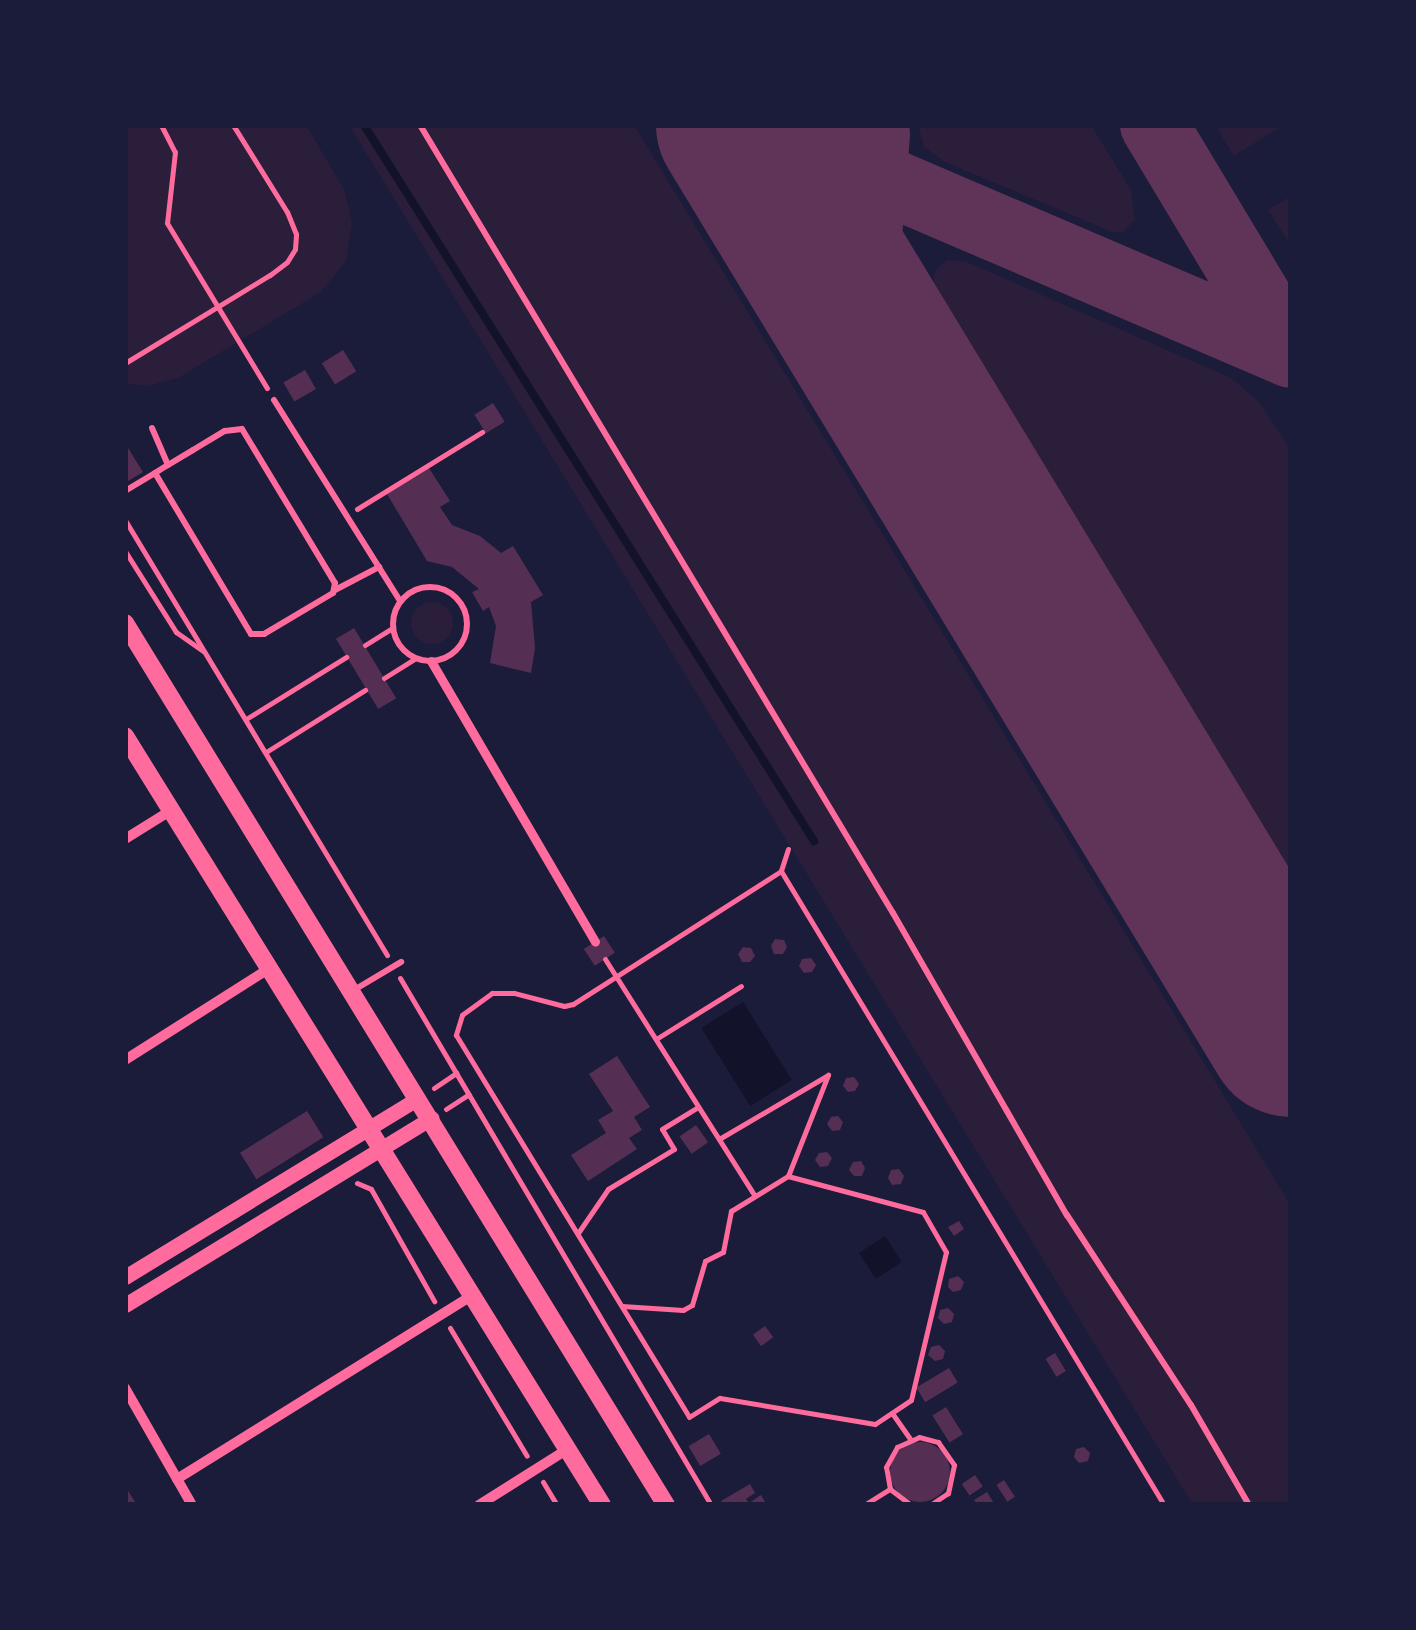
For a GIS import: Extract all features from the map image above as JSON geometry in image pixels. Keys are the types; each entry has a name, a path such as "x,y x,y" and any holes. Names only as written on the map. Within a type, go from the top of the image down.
{"main road":[{"path":"125,623 666,1505"},
{"path":"125,736 602,1505"}],"street":[{"path":"431,662 595,942"},
{"path":"125,839 170,810"},
{"path":"125,1060 267,970"},
{"path":"125,1277 418,1098"},
{"path":"125,1305 431,1118"},
{"path":"177,1479 471,1296"},
{"path":"125,1388 192,1505"},
{"path":"478,1505 568,1449"}],"lane":[{"path":"420,125 1068,1215 1191,1405 1249,1505"},
{"path":"274,400 400,602"},
{"path":"152,428 168,465"},
{"path":"125,491 224,431 242,429 335,582 334,590"},
{"path":"155,473 250,634 264,634 334,590 379,568"},
{"path":"428,586 448,591 463,606 465,638 452,654 431,662 415,658 400,647 392,628 400,602 428,586"},
{"path":"352,991 397,964"}],"path":[{"path":"161,125 176,152 167,223 258,373"},
{"path":"125,364 270,275 287,262 294,249 296,234 286,212 233,125"},
{"path":"346,515 482,432"},
{"path":"125,520 397,964 456,1073 711,1505"},
{"path":"125,551 176,632 206,652"},
{"path":"364,646 392,628"},
{"path":"246,719 346,657"},
{"path":"384,678 415,658"},
{"path":"266,752 365,690"},
{"path":"788,850 781,870 564,1006 514,992 492,993 462,1015 456,1035 689,1417 720,1398 875,1424 911,1400 946,1252 922,1212 788,1176"},
{"path":"781,870 1164,1505"},
{"path":"605,959 755,1196"},
{"path":"656,1039 742,986"},
{"path":"418,1098 456,1073"},
{"path":"622,1306 688,1308 705,1262 722,1252 731,1211 788,1176 828,1075 719,1139"},
{"path":"431,1118 469,1094"},
{"path":"578,1234 608,1189 674,1149 662,1129 698,1106"},
{"path":"346,1169 355,1182 371,1189 557,1505"},
{"path":"892,1413 910,1439 938,1442 954,1465 948,1492 932,1505"},
{"path":"910,1439 888,1460 890,1489 911,1505"},
{"path":"864,1505 890,1489"}],"shaded area":[{"path":"125,125 306,125 345,191 352,224 346,261 321,292 178,378 147,386 125,383"},
{"path":"349,125 634,125 1291,1206 1291,1505 1193,1505"},
{"path":"918,125 1091,125 1131,190 1135,220 1122,233 1112,232 945,162 924,147"},
{"path":"1215,125 1283,125 1234,156"},
{"path":"1291,196 1291,246 1268,210"},
{"path":"947,260 965,261 1231,378 1259,402 1291,450 1291,877 933,289 935,270"},
{"path":"432,602 447,608 453,623 447,638 432,644 417,638 411,623 417,608"},
{"path":"743,1002 792,1080 750,1106 701,1028"},
{"path":"885,1236 902,1262 876,1279 859,1253"}],"building":[{"path":"343,350 356,371 335,384 322,363"},
{"path":"305,370 316,389 294,402 283,382"},
{"path":"493,403 505,422 486,433 474,415"},
{"path":"128,448 143,472 125,483 125,450"},
{"path":"429,468 450,501 440,507 452,525 480,536 501,553 513,546 543,595 531,602 535,648 531,673 490,663 496,626 489,607 483,611 472,592 479,589 452,567 427,561 387,494"},
{"path":"354,628 396,698 378,709 336,639"},
{"path":"604,936 615,953 595,966 584,949"},
{"path":"775,939 784,940 787,947 783,954 774,954 771,946"},
{"path":"743,947 751,948 755,956 750,962 742,962 738,954"},
{"path":"811,958 816,965 812,972 804,973 799,966 802,959"},
{"path":"617,1056 650,1107 634,1117 642,1130 629,1138 637,1149 588,1181 571,1155 606,1133 598,1120 613,1111 589,1074"},
{"path":"854,1077 859,1084 855,1091 848,1092 843,1086 846,1078"},
{"path":"307,1111 323,1137 256,1179 240,1153"},
{"path":"838,1116 843,1122 840,1130 832,1131 827,1124 831,1117"},
{"path":"696,1125 708,1142 692,1154 680,1136"},
{"path":"827,1152 832,1158 828,1166 820,1167 815,1160 819,1153"},
{"path":"861,1161 865,1168 862,1176 854,1176 849,1170 853,1162"},
{"path":"899,1169 904,1176 901,1184 892,1185 888,1178 891,1170"},
{"path":"959,1221 964,1229 954,1236 948,1227"},
{"path":"958,1276 964,1282 961,1290 953,1292 948,1287 949,1279"},
{"path":"948,1308 954,1314 952,1322 944,1324 938,1318 940,1310"},
{"path":"765,1326 773,1337 761,1346 753,1335"},
{"path":"939,1345 945,1351 943,1359 935,1361 928,1355 931,1347"},
{"path":"1055,1353 1066,1371 1056,1377 1046,1359"},
{"path":"949,1368 958,1383 925,1402 916,1388"},
{"path":"946,1407 963,1434 949,1443 932,1415"},
{"path":"709,1434 721,1454 700,1466 688,1446"},
{"path":"920,1442 941,1451 950,1472 941,1493 920,1502 899,1493 890,1472 899,1451"},
{"path":"1084,1447 1090,1453 1088,1461 1079,1463 1074,1457 1076,1449"},
{"path":"975,1475 983,1487 970,1496 962,1484"},
{"path":"1004,1480 1015,1497 1007,1502 996,1485"},
{"path":"750,1484 755,1493 746,1499 749,1503 761,1495 767,1505 723,1505 721,1501"},
{"path":"125,1486 137,1505 125,1505"},
{"path":"987,1492 995,1505 978,1505 974,1500"}],"waterway":[{"path":"364,125 814,841"}],"taxiway":[{"path":"756,125 1291,354"},
{"path":"1154,125 1291,353"},
{"path":"871,341 864,290 876,133"}],"runway":[{"path":"740,125 1291,1033"}]}
